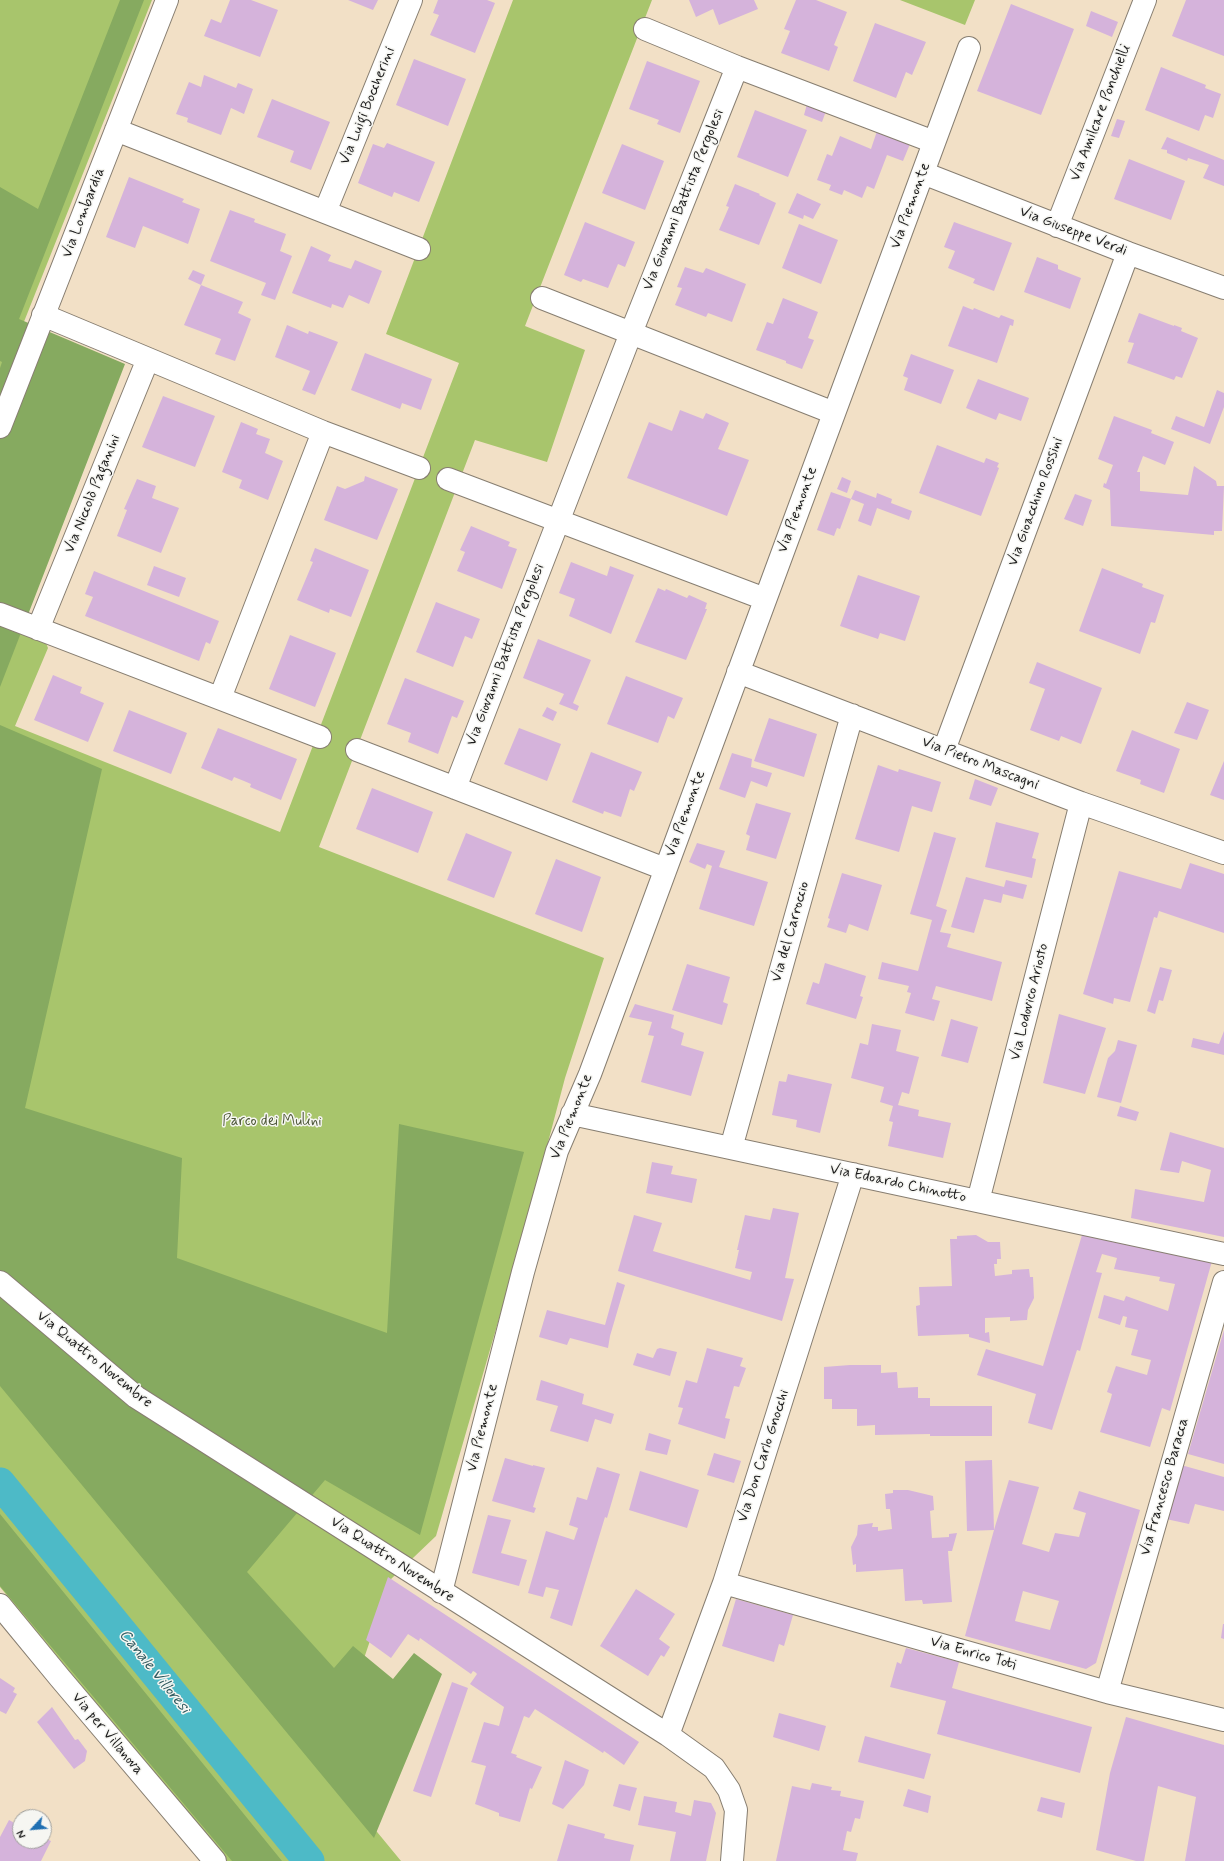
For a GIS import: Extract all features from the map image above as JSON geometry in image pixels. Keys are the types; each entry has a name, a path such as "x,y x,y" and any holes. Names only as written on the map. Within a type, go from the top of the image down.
{"street":[{"name":"Via Lombardia","path":"0,427 167,0"},
{"name":"Via Luigi Boccherini","path":"324,212 411,0"},
{"name":"Via Amilcare Ponchielli","path":"1057,226 1145,0"},
{"path":"645,29 737,67 934,142"},
{"name":"Via Piemonte","path":"441,1592 523,1272 557,1151 590,1074 969,48"},
{"name":"Via Giovanni Battista Pergolesi","path":"455,788 631,333 737,67"},
{"path":"116,130 419,249"},
{"name":"Via Giuseppe Verdi","path":"923,173 1057,226 1224,288"},
{"name":"Via Gioacchino Rossini","path":"944,750 1128,253"},
{"path":"542,298 834,413"},
{"path":"43,316 323,432 418,468"},
{"name":"Via Niccolò Paganini","path":"38,628 148,359"},
{"path":"220,698 323,432"},
{"path":"448,479 765,599"},
{"path":"0,614 320,737"},
{"name":"Via Pietro Mascagni","path":"738,672 1081,803 1224,853"},
{"name":"Via del Carroccio","path":"731,1148 852,715"},
{"path":"357,750 665,869"},
{"name":"Via Lodovico Ariosto","path":"978,1201 1081,803"},
{"name":"Via Edoardo Chinotto","path":"572,1114 1224,1254"},
{"name":"Via Don Carlo Gnocchi","path":"668,1735 724,1582 853,1174"},
{"name":"Via Quattro Novembre","path":"0,1282 136,1397 668,1735 714,1768 729,1790 736,1810 732,1861"},
{"name":"Via Francesco Baracca","path":"1107,1692 1224,1282"},
{"name":"Via Enrico Toti","path":"724,1582 1107,1692 1224,1720"},
{"name":"Via per Villanova","path":"0,1605 215,1861"}],"green space":[{"path":"0,0 152,0 0,382"},
{"path":"120,0 144,0 19,319 125,364 0,687 0,368 2,362 0,361 0,187 38,209"},
{"name":"Parco dei Mulini","path":"513,0 652,0 525,326 585,350 547,462 475,440 319,847 604,958 565,1078 527,1222 436,1536 391,1579 326,1770 401,1861 226,1861 0,1587 0,626 46,643 48,648 15,726 280,832 459,363 386,334"},
{"path":"900,0 975,0 965,25"},
{"path":"0,725 102,769 25,1108 182,1158 177,1258 387,1333 399,1124 524,1152 420,1535 325,1480 247,1572 334,1668 353,1646 393,1679 414,1653 442,1674 374,1838 0,1386"},
{"path":"0,1514 282,1861 232,1861 0,1586"}],"building":[{"path":"230,0 251,0 278,10 260,57 204,36 211,19 221,23"},
{"path":"348,0 378,0 373,10"},
{"path":"438,0 487,0 495,3 475,53 430,35 439,15 433,13"},
{"path":"689,0 754,0 758,9 719,25 713,9 696,17"},
{"path":"796,0 816,0 847,12 834,45 838,47 829,71 781,53 790,31 784,29"},
{"path":"1186,0 1224,0 1224,56 1172,36"},
{"path":"1011,4 1074,29 1041,115 977,91"},
{"path":"1091,11 1118,22 1112,37 1086,26"},
{"path":"875,23 926,42 912,75 906,72 896,98 853,81"},
{"path":"414,59 466,79 448,126 396,105"},
{"path":"647,61 700,81 680,133 657,124 659,120 629,109"},
{"path":"1161,67 1206,85 1205,88 1221,94 1213,118 1205,115 1199,131 1145,110"},
{"path":"204,75 236,88 238,83 253,89 244,114 231,108 221,135 187,122 188,118 176,114 189,82 201,87"},
{"path":"272,99 330,122 311,170 290,162 294,151 257,137"},
{"path":"807,104 826,111 822,122 804,115"},
{"path":"755,110 807,130 788,177 737,157"},
{"path":"1117,119 1125,121 1119,138 1111,136"},
{"path":"877,131 910,144 903,161 887,155 874,189 867,186 862,198 844,190 842,195 829,190 831,185 817,180 827,154 832,156 840,136 871,149"},
{"path":"1167,137 1224,160 1224,186 1203,178 1209,165 1188,158 1187,161 1167,153 1167,150 1161,149"},
{"path":"387,143 435,162 419,202 394,192 392,197 358,183 373,144 384,148"},
{"path":"622,144 664,161 645,210 602,193"},
{"path":"1129,159 1185,181 1171,220 1114,199"},
{"path":"129,177 184,199 182,202 200,209 188,244 143,226 135,248 106,237"},
{"path":"735,184 760,194 759,195 776,203 759,245 719,230 729,207 726,206"},
{"path":"797,193 821,204 813,219 804,215 803,219 788,213"},
{"path":"230,210 255,219 254,222 286,234 280,251 292,256 275,300 261,295 266,283 210,261"},
{"path":"585,222 635,242 625,267 618,264 608,288 583,279 581,282 564,275"},
{"path":"954,222 1012,243 994,291 973,283 975,279 948,268 955,251 944,247"},
{"path":"799,224 838,240 821,284 782,268"},
{"path":"311,246 331,255 328,261 351,269 355,260 382,271 369,304 349,295 343,308 332,304 331,308 292,293"},
{"path":"1037,257 1058,265 1058,269 1081,278 1070,309 1024,292"},
{"path":"685,267 703,273 706,268 746,284 732,322 708,313 706,317 675,305 682,288 677,287"},
{"path":"193,270 205,275 201,285 188,279"},
{"path":"201,285 243,302 238,313 251,319 235,361 215,354 221,339 184,325"},
{"path":"783,298 818,312 808,338 814,340 802,369 786,363 786,361 756,350 767,322 773,324"},
{"path":"963,306 973,310 974,308 999,318 1001,315 1014,320 1013,326 1010,325 997,363 948,346"},
{"path":"1139,313 1182,328 1181,331 1198,338 1182,378 1176,376 1174,380 1127,363 1134,343 1128,342"},
{"path":"287,325 308,334 309,331 338,342 315,395 302,390 310,371 275,357"},
{"path":"365,353 432,379 421,410 402,403 400,409 351,390"},
{"path":"911,354 954,370 941,404 904,390 908,378 903,376"},
{"path":"978,379 1029,398 1021,421 999,413 996,420 966,408"},
{"path":"1217,390 1224,393 1224,407 1210,444 1171,429 1176,416 1204,427"},
{"path":"163,396 215,416 195,467 142,447"},
{"path":"680,410 703,419 706,413 729,423 718,449 749,460 727,516 627,478 649,422 672,431"},
{"path":"1114,416 1152,430 1151,433 1174,442 1165,465 1143,456 1137,472 1140,472 1140,491 1188,495 1194,466 1216,481 1217,486 1224,486 1222,531 1214,531 1214,535 1111,526 1110,490 1103,487 1104,483 1106,484 1113,465 1098,459"},
{"path":"241,422 258,429 256,434 270,439 265,453 283,461 268,500 239,488 242,480 222,472"},
{"path":"937,445 984,463 986,458 999,463 997,467 999,468 981,516 919,493"},
{"path":"365,476 398,489 377,540 324,520 337,486 345,489 364,481"},
{"path":"842,477 851,481 847,493 837,489"},
{"path":"137,479 156,486 152,498 179,508 161,553 117,536 127,510 124,509"},
{"path":"855,490 876,498 877,493 892,499 891,503 912,511 909,520 877,508 871,526 858,521 864,504 851,499"},
{"path":"831,492 851,499 840,529 837,528 834,536 817,530"},
{"path":"1075,494 1092,500 1083,526 1064,519"},
{"path":"471,526 510,542 508,546 517,549 502,589 457,571 465,552 460,550"},
{"path":"315,548 369,570 351,617 330,609 329,613 297,600 313,562 310,561"},
{"path":"571,562 607,576 610,566 634,575 611,634 569,616 575,599 559,593"},
{"path":"154,566 186,578 179,597 147,585"},
{"path":"1102,568 1143,584 1142,587 1164,595 1155,623 1151,622 1140,654 1079,631"},
{"path":"94,571 219,621 210,644 206,642 199,661 85,616 93,597 85,594"},
{"path":"858,575 920,596 905,641 880,633 878,639 840,626"},
{"path":"658,588 665,591 666,589 687,598 689,595 707,603 705,609 707,609 686,660 635,642"},
{"path":"436,602 480,619 472,639 465,636 453,667 416,652"},
{"path":"290,635 336,653 315,707 269,689"},
{"path":"538,639 591,660 573,703 579,706 577,711 559,704 564,694 523,678"},
{"path":"1037,662 1102,688 1081,744 1061,736 1059,741 1030,730 1045,689 1029,683"},
{"path":"53,675 82,687 80,693 104,703 88,742 34,720"},
{"path":"626,676 683,698 674,719 668,716 658,743 607,724"},
{"path":"405,678 464,701 457,718 452,716 438,754 408,742 411,733 387,724"},
{"path":"1187,702 1209,710 1197,740 1174,733"},
{"path":"547,707 557,712 553,721 542,716"},
{"path":"129,710 187,733 171,774 113,751"},
{"path":"769,718 817,734 804,777 754,761"},
{"path":"218,728 297,759 281,800 250,787 251,784 234,777 232,781 201,768"},
{"path":"519,728 561,744 547,781 504,764"},
{"path":"1132,730 1180,749 1164,793 1140,784 1141,780 1116,771"},
{"path":"591,752 642,772 634,791 630,789 621,817 604,811 603,814 572,802"},
{"path":"732,753 752,759 751,767 772,773 767,787 751,781 745,798 719,789"},
{"path":"1224,761 1224,800 1210,795"},
{"path":"878,765 898,772 899,769 941,782 932,812 912,806 899,852 855,839"},
{"path":"975,779 998,788 991,806 969,799"},
{"path":"372,788 433,812 418,853 356,829"},
{"path":"756,803 791,813 776,859 746,850 750,836 746,834"},
{"path":"996,822 1039,833 1032,858 1036,859 1032,878 985,867"},
{"path":"934,832 956,838 936,906 947,910 940,932 951,934 947,947 1002,962 992,1001 936,986 932,999 940,1001 934,1021 905,1013 911,993 907,992 909,986 878,979 882,962 918,971 932,920 910,914"},
{"path":"466,833 512,852 494,898 447,880"},
{"path":"697,843 725,851 719,867 768,882 754,926 699,909 712,866 707,864 705,869 689,862"},
{"path":"556,859 601,877 582,932 535,914"},
{"path":"1190,863 1224,874 1224,933 1159,911 1157,918 1154,917 1130,1002 1114,998 1113,1004 1083,994 1119,871 1181,889"},
{"path":"842,873 882,885 868,931 849,924 846,933 827,927 830,919 828,918"},
{"path":"966,877 1004,887 1006,880 1027,885 1023,899 1003,894 1001,903 984,899 974,933 951,927"},
{"path":"825,963 866,976 860,996 863,997 856,1019 806,1004 813,982 819,984"},
{"path":"687,964 730,977 723,1002 728,1004 722,1025 672,1010"},
{"path":"1160,967 1172,970 1163,1001 1159,1000 1155,1014 1147,1011"},
{"path":"635,1004 674,1015 671,1028 684,1033 681,1045 704,1052 691,1096 641,1082 654,1036 648,1035 652,1022 629,1017"},
{"path":"1059,1014 1106,1028 1085,1094 1043,1083"},
{"path":"951,1019 978,1027 968,1063 941,1056"},
{"path":"872,1024 901,1030 896,1051 919,1057 909,1094 902,1092 898,1105 919,1110 918,1116 951,1123 943,1158 888,1146 893,1122 889,1121 893,1106 880,1102 884,1087 851,1078 860,1043 868,1045"},
{"path":"1224,1031 1224,1055 1191,1047 1193,1038 1219,1044"},
{"path":"1118,1040 1137,1045 1121,1103 1097,1097 1108,1058 1115,1051"},
{"path":"788,1074 832,1084 820,1133 796,1127 797,1120 772,1115 779,1081 786,1082"},
{"path":"1120,1106 1139,1112 1136,1121 1117,1116"},
{"path":"1170,1132 1224,1148 1224,1237 1131,1218 1135,1189 1204,1202 1211,1170 1182,1161 1179,1173 1160,1170"},
{"path":"652,1162 673,1166 671,1174 697,1179 692,1203 646,1193"},
{"path":"773,1208 799,1213 785,1278 794,1279 782,1321 618,1271 634,1215 662,1223 653,1251 750,1280 752,1272 735,1268 739,1250 737,1250 745,1215 770,1220"},
{"path":"976,1235 988,1242 1000,1242 1001,1259 997,1259 997,1264 994,1264 995,1276 1012,1274 1012,1270 1029,1269 1030,1277 1033,1277 1034,1298 1028,1310 1027,1320 1010,1321 1010,1317 985,1318 985,1333 989,1332 990,1343 969,1337 969,1334 918,1336 916,1306 920,1305 919,1287 952,1286 950,1239 957,1239 957,1236"},
{"path":"1082,1235 1212,1261 1170,1411 1162,1408 1150,1447 1100,1432 1112,1394 1107,1392 1116,1366 1147,1375 1151,1360 1131,1355 1138,1330 1125,1327 1127,1317 1123,1316 1120,1325 1098,1318 1104,1295 1124,1301 1126,1296 1168,1311 1175,1284 1159,1281 1160,1277 1114,1269 1117,1258 1102,1254 1096,1272 1102,1273 1080,1351 1077,1350 1052,1430 1028,1423 1036,1394 977,1375 986,1349 1043,1366"},
{"path":"617,1282 625,1285 608,1348 570,1338 567,1345 539,1337 547,1310 605,1325"},
{"path":"1224,1330 1224,1464 1188,1454"},
{"path":"660,1348 677,1352 670,1376 633,1365 637,1353 653,1358 657,1349"},
{"path":"707,1348 743,1358 740,1366 746,1368 739,1387 734,1386 725,1418 730,1419 725,1439 678,1424 683,1408 678,1407 686,1380 697,1383"},
{"path":"881,1365 881,1373 897,1372 898,1388 918,1387 918,1398 930,1398 930,1406 992,1406 992,1436 930,1436 930,1434 875,1435 875,1425 857,1426 857,1409 832,1409 832,1399 824,1399 824,1367"},
{"path":"541,1380 584,1394 582,1404 614,1414 611,1424 595,1419 588,1442 550,1431 558,1406 536,1400"},
{"path":"649,1433 671,1440 667,1455 645,1450"},
{"path":"714,1453 741,1461 734,1483 707,1475"},
{"path":"505,1458 545,1468 533,1507 536,1508 534,1513 492,1501"},
{"path":"992,1460 994,1530 967,1531 965,1461"},
{"path":"1181,1465 1224,1477 1224,1511 1195,1504 1189,1524 1166,1519"},
{"path":"597,1467 620,1474 607,1518 605,1517 572,1626 550,1618 559,1590 546,1587 543,1597 528,1593 546,1531 574,1540 578,1528 569,1525 577,1497 587,1500"},
{"path":"640,1471 699,1490 687,1528 629,1510"},
{"path":"1009,1480 1039,1487 1022,1544 1049,1552 1055,1533 1079,1537 1086,1513 1073,1509 1079,1491 1140,1510 1096,1663 1086,1669 965,1636","holes":["1023,1591 1059,1601 1050,1630 1015,1621"]},
{"path":"893,1490 908,1490 933,1496 934,1510 930,1511 932,1538 949,1537 949,1534 957,1533 952,1551 948,1551 952,1602 923,1604 922,1600 905,1601 903,1569 856,1572 856,1564 853,1565 851,1547 857,1535 858,1525 873,1523 872,1527 878,1527 878,1531 892,1529 890,1509 886,1509 885,1494 893,1493"},
{"path":"488,1515 511,1520 501,1553 527,1560 519,1586 472,1573"},
{"path":"388,1577 639,1742 624,1765 535,1709 529,1718 524,1716 511,1753 517,1755 516,1757 542,1767 532,1789 530,1788 520,1822 499,1816 499,1813 475,1804 486,1766 471,1762 484,1722 499,1726 504,1707 470,1684 477,1674 475,1672 473,1671 471,1674 420,1638 419,1641 408,1634 391,1658 366,1640"},
{"path":"636,1589 675,1614 659,1639 670,1647 664,1657 661,1655 648,1676 600,1646"},
{"path":"736,1599 793,1615 784,1646 779,1644 774,1662 722,1646"},
{"path":"1224,1624 1224,1639 1221,1638"},
{"path":"906,1648 959,1662 952,1688 1092,1727 1080,1773 937,1734 946,1701 890,1687 897,1662 901,1664"},
{"path":"0,1678 15,1688 13,1692 17,1694 6,1714 0,1711"},
{"path":"452,1682 468,1688 431,1797 413,1791"},
{"path":"52,1707 75,1740 78,1739 87,1751 85,1761 74,1769 37,1722"},
{"path":"779,1713 826,1726 819,1751 773,1737"},
{"path":"1126,1717 1224,1745 1224,1861 1185,1861 1196,1797 1158,1786 1144,1861 1136,1861 1096,1850 1110,1773"},
{"path":"865,1736 931,1754 924,1779 858,1762"},
{"path":"565,1760 589,1770 584,1785 563,1809 552,1804"},
{"path":"812,1783 832,1787 831,1790 841,1791 840,1796 864,1801 860,1819 855,1818 851,1832 847,1831 843,1850 858,1853 856,1861 776,1861 792,1786 810,1790"},
{"path":"619,1784 637,1788 630,1811 613,1806"},
{"path":"908,1789 931,1796 928,1813 903,1806"},
{"path":"644,1796 677,1802 675,1812 691,1816 694,1800 711,1803 716,1813 706,1861 670,1861 676,1832 638,1825"},
{"path":"1041,1797 1065,1803 1062,1818 1037,1811"},
{"path":"9,1820 12,1822 12,1849 47,1849 41,1861 0,1861 0,1837"},
{"path":"568,1824 605,1834 604,1838 634,1845 630,1861 557,1861"}],"waterway":[{"name":"Canale Villoresi","path":"0,1483 309,1861"}]}
